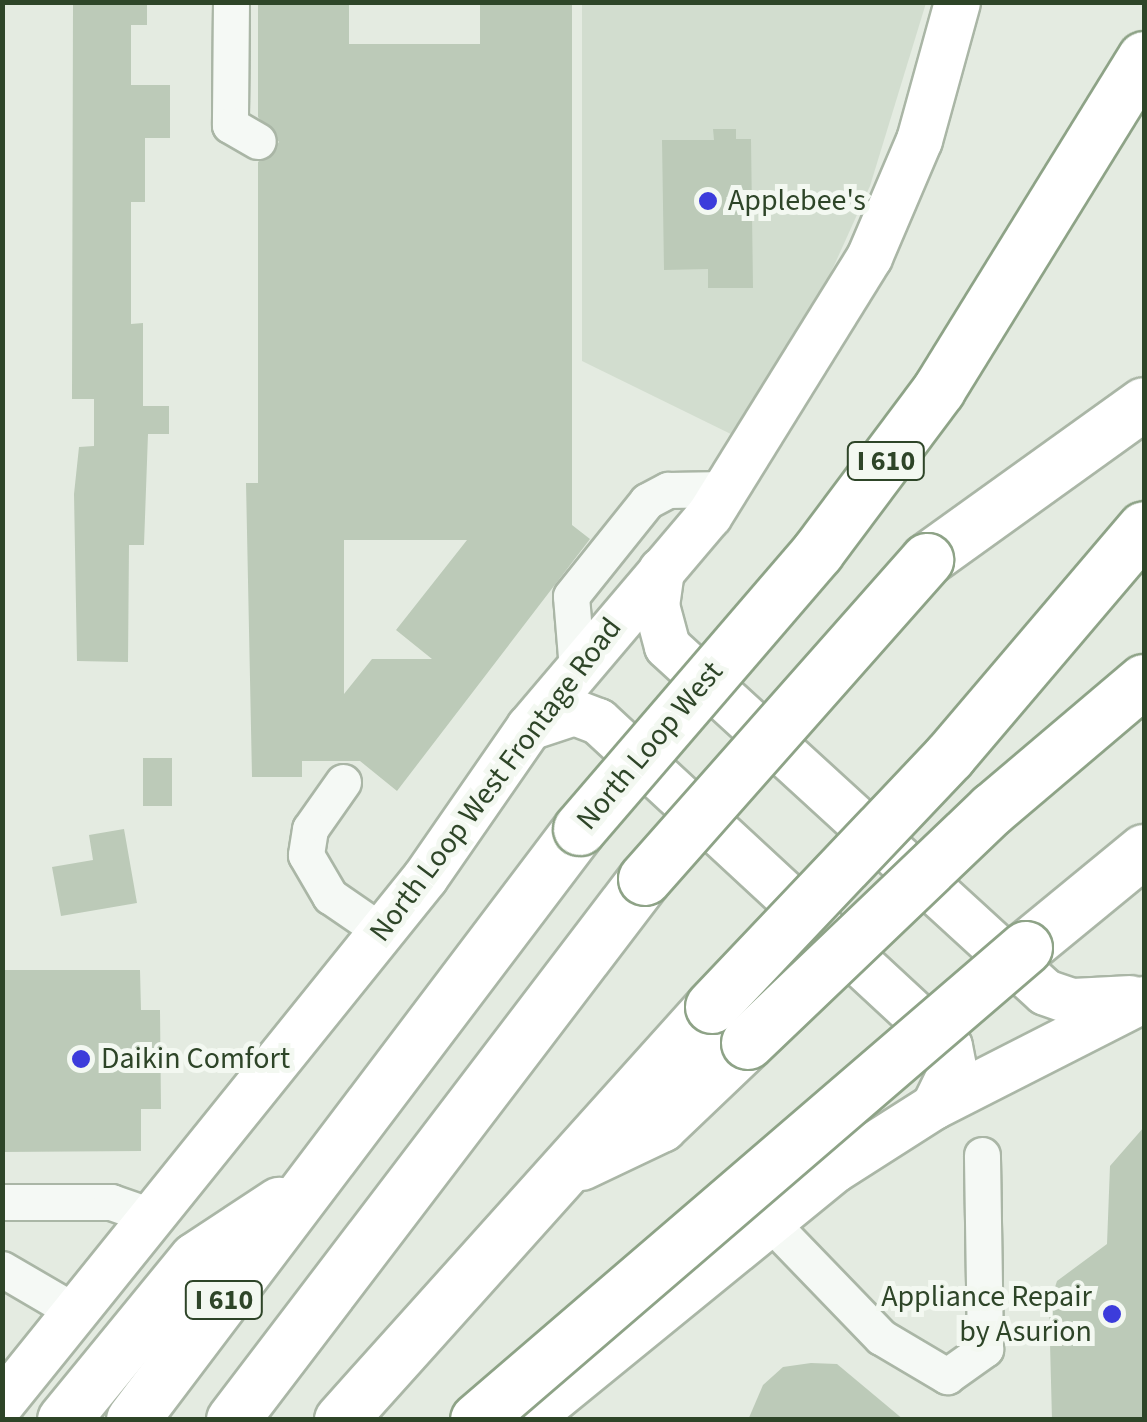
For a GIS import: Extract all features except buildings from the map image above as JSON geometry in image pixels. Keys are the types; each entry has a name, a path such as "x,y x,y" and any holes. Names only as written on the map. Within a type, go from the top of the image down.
{"highway":[{"name":"North Loop West","path":"133,1420 580,828 818,552 939,390 1144,58"},
{"path":"233,1420 646,879 927,560 1144,404"},
{"path":"730,1025 950,756 1144,528"},
{"path":"341,1420 553,1178 730,1025 1144,681"},
{"path":"477,1420 1144,851"},
{"path":"1026,948 1144,897"},
{"path":"64,1420 196,1259 314,1181"}],"main road":[{"name":"North Loop West Frontage Road","path":"8,1386 74,1311 381,931 528,728 726,489 869,257 919,140 957,2"},
{"path":"661,570 656,606 667,646 1045,992 1071,1001 1144,998"},
{"path":"528,728 574,712 598,722 949,1046 953,1067 934,1106"},
{"path":"548,1413 768,1220 934,1106 1144,998"}],"lane":[{"path":"231,2 230,125 258,141"},
{"path":"577,669 571,596 647,501 668,490 726,489"},
{"path":"344,782 310,828 306,855 330,896 381,931"},
{"path":"768,1220 881,1337 947,1376 985,1349 982,1155"},
{"path":"2,1202 111,1202 150,1216"},
{"path":"2,1269 74,1311"}],"shaded area":[{"path":"582,3 926,3 870,186 814,310 741,439 582,361"}],"place":[{"name":"Applebee's","path":"708,201"},
{"name":"Daikin Comfort","path":"81,1059"},
{"name":"Appliance Repair by Asurion","path":"1112,1314"}]}
